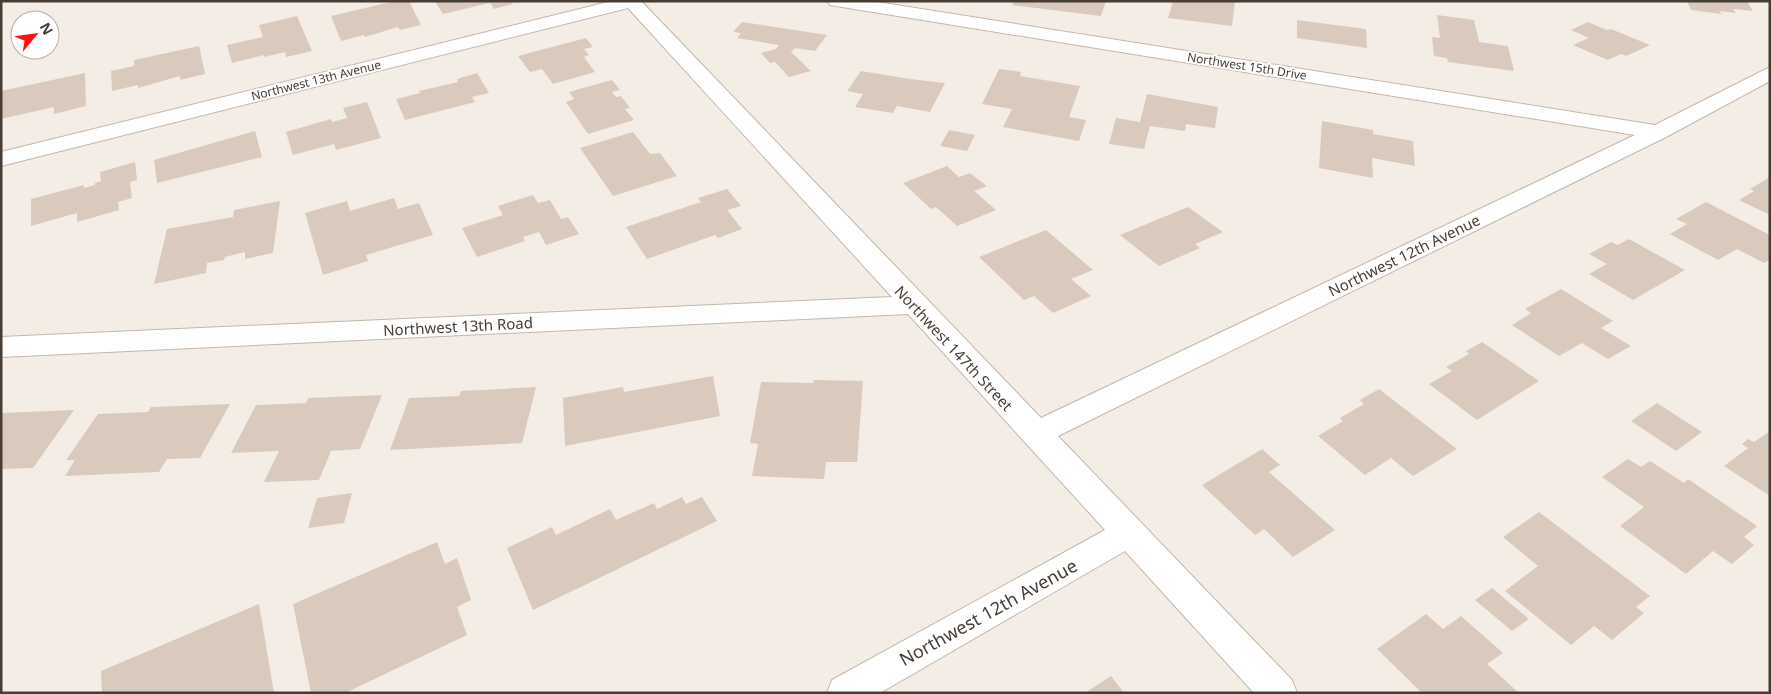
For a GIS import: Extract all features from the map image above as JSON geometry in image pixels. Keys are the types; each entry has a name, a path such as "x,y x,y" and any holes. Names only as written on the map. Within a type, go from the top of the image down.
{"street":[{"name":"Northwest 15th Drive","path":"836,1 1658,132"},
{"name":"Northwest 13th Avenue","path":"1,159 631,2"},
{"name":"Northwest 147th Street","path":"631,2 914,306 1130,532 1280,693"},
{"name":"Northwest 12th Avenue","path":"1036,434 1658,132 1770,72"},
{"name":"Northwest 13th Road","path":"1,347 914,306"},
{"name":"Northwest 12th Avenue","path":"845,693 1130,532"}],"building":[{"path":"395,1 409,1 421,25 400,30 398,27 365,37 364,35 341,41 331,16"},
{"path":"435,1 511,1 513,4 494,9 490,3 443,14"},
{"path":"1014,1 1106,1 1101,16 1012,5"},
{"path":"1173,1 1235,1 1232,26 1168,18"},
{"path":"1687,1 1747,1 1753,11 1733,9 1736,13 1719,11 1722,14 1691,10"},
{"path":"1437,15 1474,20 1479,42 1508,46 1514,71 1448,62 1447,58 1434,56 1432,37 1440,38"},
{"path":"297,16 312,51 286,57 285,52 264,57 264,55 232,63 227,45 263,37 259,25"},
{"path":"1297,20 1366,29 1367,48 1297,38"},
{"path":"742,22 827,35 815,51 795,48 791,52 811,71 789,77 775,62 770,63 761,53 776,49 779,45 737,38 741,33 733,32"},
{"path":"1588,22 1650,45 1626,56 1621,54 1608,60 1573,45 1589,38 1571,30"},
{"path":"586,38 593,47 584,49 589,55 584,57 595,72 553,84 542,69 530,72 518,56"},
{"path":"199,46 205,74 180,80 180,76 138,88 138,85 112,91 111,71 134,66 134,60"},
{"path":"999,69 1021,72 1020,76 1080,86 1069,117 1086,120 1079,141 1003,127 1012,109 982,104"},
{"path":"861,71 945,83 930,112 897,106 893,113 855,107 863,94 847,91"},
{"path":"85,73 86,106 54,114 54,107 1,119 1,91"},
{"path":"477,73 489,93 472,97 475,102 405,120 396,99 420,93 419,91 458,82 457,79"},
{"path":"612,80 620,90 612,92 616,97 621,96 630,108 625,109 634,120 588,134 566,102 574,99 569,92"},
{"path":"1147,94 1218,107 1215,128 1186,124 1185,131 1150,126 1144,149 1109,144 1116,118 1140,122"},
{"path":"367,102 381,138 336,150 334,144 293,155 286,132 331,119 332,122 347,118 343,108"},
{"path":"1322,121 1373,130 1373,134 1413,141 1415,166 1372,158 1373,178 1319,168"},
{"path":"949,130 975,135 967,151 940,146"},
{"path":"255,131 262,157 157,183 154,160"},
{"path":"633,132 650,154 660,153 677,176 613,196 580,148"},
{"path":"135,162 137,180 130,182 132,198 118,202 119,210 77,222 77,213 31,226 31,199 84,185 84,188 95,185 95,183 101,181 100,172"},
{"path":"947,166 959,177 970,173 987,186 974,191 996,210 957,226 936,207 931,209 903,183"},
{"path":"1770,177 1770,215 1739,200 1754,191 1750,189"},
{"path":"727,189 741,206 727,210 742,229 718,238 715,235 647,259 626,227 701,202 698,198"},
{"path":"533,195 538,203 550,200 561,219 568,217 579,234 546,245 539,232 523,237 525,241 477,257 462,228 503,215 498,206"},
{"path":"394,198 398,209 419,203 433,235 366,255 368,261 323,275 305,213 347,201 350,211"},
{"path":"280,201 273,253 245,259 245,252 225,257 224,260 207,263 206,273 154,284 167,229 233,217 234,210"},
{"path":"1706,202 1770,235 1770,260 1764,263 1737,249 1718,260 1670,234 1687,224 1676,219"},
{"path":"1188,207 1223,232 1195,244 1200,248 1159,266 1120,235"},
{"path":"1046,230 1093,270 1071,279 1091,296 1053,313 1034,296 1024,300 979,257"},
{"path":"1629,239 1685,270 1633,300 1589,274 1607,264 1589,254 1611,242 1618,245"},
{"path":"1561,289 1613,321 1601,328 1631,346 1608,359 1582,343 1559,356 1512,325 1531,313 1525,309"},
{"path":"1482,342 1539,381 1477,420 1429,384 1452,371 1446,367 1469,354 1466,351"},
{"path":"713,376 720,416 565,446 563,398 623,387 624,392"},
{"path":"813,380 863,381 857,462 826,462 824,479 752,476 758,444 750,443 761,382 814,383"},
{"path":"536,387 522,443 390,450 409,398 459,396 461,391"},
{"path":"1379,389 1457,449 1413,476 1391,458 1365,475 1318,436 1343,421 1340,418 1364,404 1360,400"},
{"path":"382,395 360,449 331,451 319,480 264,482 279,451 231,453 256,405 306,403 308,398"},
{"path":"1657,403 1702,432 1676,451 1631,421"},
{"path":"230,404 200,458 167,459 159,472 65,476 75,460 66,460 98,414 148,412 151,407"},
{"path":"74,410 33,468 1,469 1,413"},
{"path":"1770,431 1770,496 1724,466 1748,448 1742,444 1748,439 1754,442"},
{"path":"1262,449 1280,465 1269,472 1335,530 1293,557 1264,529 1255,535 1202,485"},
{"path":"1628,459 1641,467 1650,461 1684,483 1688,479 1757,526 1744,537 1754,545 1732,564 1713,551 1686,574 1620,526 1644,507 1602,477"},
{"path":"352,493 344,523 308,528 317,498"},
{"path":"682,497 686,504 702,497 717,521 533,610 507,548 552,527 556,535 610,509 616,520 654,503 657,509"},
{"path":"1539,512 1650,596 1636,607 1644,613 1612,640 1594,626 1571,645 1505,591 1538,566 1503,537"},
{"path":"437,542 445,564 457,558 471,600 457,607 467,635 345,693 311,693 293,604"},
{"path":"1492,588 1529,619 1512,631 1475,600"},
{"path":"259,604 274,693 102,693 101,671"},
{"path":"1426,614 1443,629 1461,616 1503,653 1487,664 1519,693 1422,693 1377,649"},
{"path":"1111,676 1124,693 1085,693"}]}
